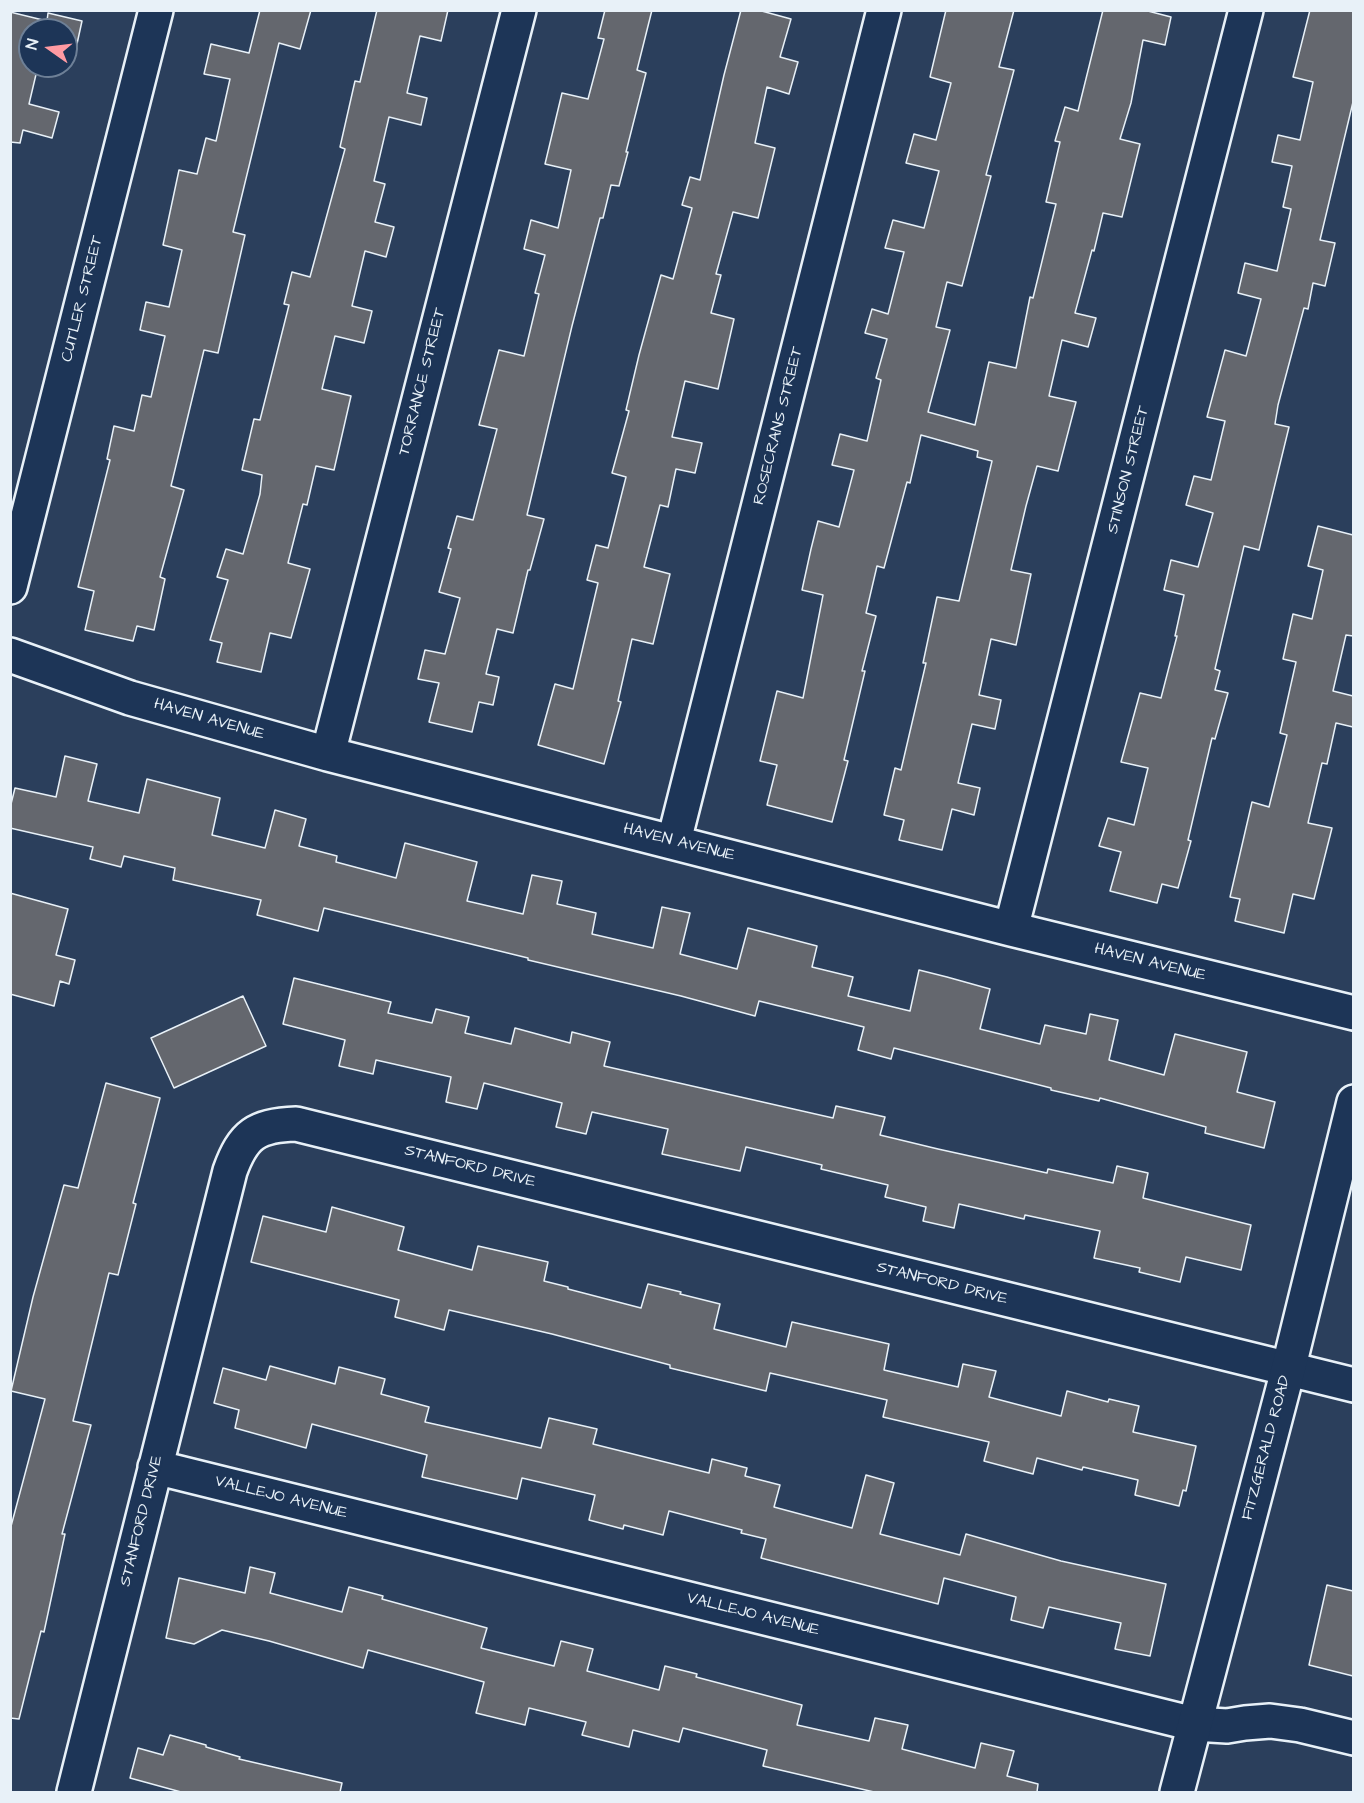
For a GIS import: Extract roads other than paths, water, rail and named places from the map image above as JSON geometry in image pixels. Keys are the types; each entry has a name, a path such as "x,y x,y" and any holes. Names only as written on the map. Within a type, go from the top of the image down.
{"street":[{"name":"CUTLER STREET","path":"10,587 156,10"},
{"name":"TORRANCE STREET","path":"328,754 519,10"},
{"name":"ROSECRANS STREET","path":"674,841 884,10"},
{"name":"STINSON STREET","path":"1011,929 1246,10"},
{"name":"HAVEN AVENUE","path":"10,656 130,698 328,754 1011,929 1353,1013"},
{"name":"FITZGERALD ROAD","path":"1177,1792 1288,1370 1353,1102"},
{"name":"STANFORD DRIVE","path":"74,1792 230,1172 238,1150 253,1133 273,1125 296,1124 1353,1385"},
{"name":"VALLEJO AVENUE","path":"155,1467 1194,1724 1227,1726 1270,1721 1300,1725 1353,1738"}]}
